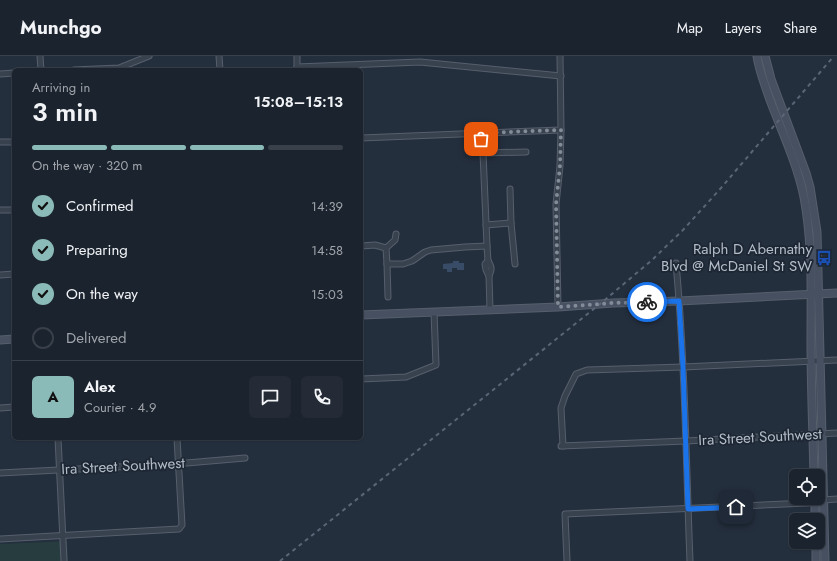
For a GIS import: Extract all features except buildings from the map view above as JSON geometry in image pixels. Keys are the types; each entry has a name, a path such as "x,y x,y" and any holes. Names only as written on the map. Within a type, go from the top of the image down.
{"main road":[{"path":"757,56 765,87 793,158 804,196 810,239 820,361 822,469"},
{"path":"765,56 771,79 810,187 817,232 811,361 814,469"},
{"path":"363,315 837,293"},
{"path":"0,340 12,339"},
{"path":"823,505 825,561"},
{"path":"816,549 816,561"}],"street":[{"path":"40,56 41,68"},
{"path":"119,68 149,56"},
{"path":"219,56 220,68"},
{"path":"297,56 297,68 420,62 561,76"},
{"path":"558,307 556,204 560,166 561,130 560,56"},
{"path":"0,74 12,73"},
{"path":"363,138 561,130"},
{"path":"481,133 488,261 485,264 488,276 490,310"},
{"path":"0,142 12,142"},
{"path":"483,153 526,152"},
{"path":"510,189 514,264"},
{"path":"0,210 12,210"},
{"path":"486,224 511,223"},
{"path":"386,248 395,240 396,234"},
{"path":"363,246 375,245 386,248"},
{"path":"387,264 403,264 412,262 425,252 431,250 487,246"},
{"path":"386,248 388,297"},
{"path":"676,263 683,367 690,561"},
{"path":"0,274 12,274"},
{"path":"363,379 406,377 436,365 434,312"},
{"path":"683,367 837,360"},
{"name":"Ira Street Southwest","path":"683,367 587,370 576,374 561,408 562,446 837,433"},
{"path":"0,408 12,407"},
{"path":"58,440 64,561"},
{"path":"0,539 179,529 182,526 177,440"},
{"name":"Ira Street Southwest","path":"0,473 245,458"},
{"path":"825,500 837,499"},
{"path":"567,561 564,514 789,504"}],"green space":[{"path":"67,541 68,561 0,561 0,544"}],"water":[{"path":"453,261 464,263 464,270 452,268 452,272 447,272 447,269 443,269 443,264 453,263"}],"railway":[{"path":"280,561 600,304 652,260 683,230 721,188 834,56"}],"way so far":[{"path":"481,139 481,133 561,130 560,166 556,204 558,307 647,302"}],"place":[{"name":"Ralph D Abernathy Blvd @ McDaniel St SW","path":"824,258"}],"route":[{"path":"647,302 679,301 688,509 736,507"}]}
